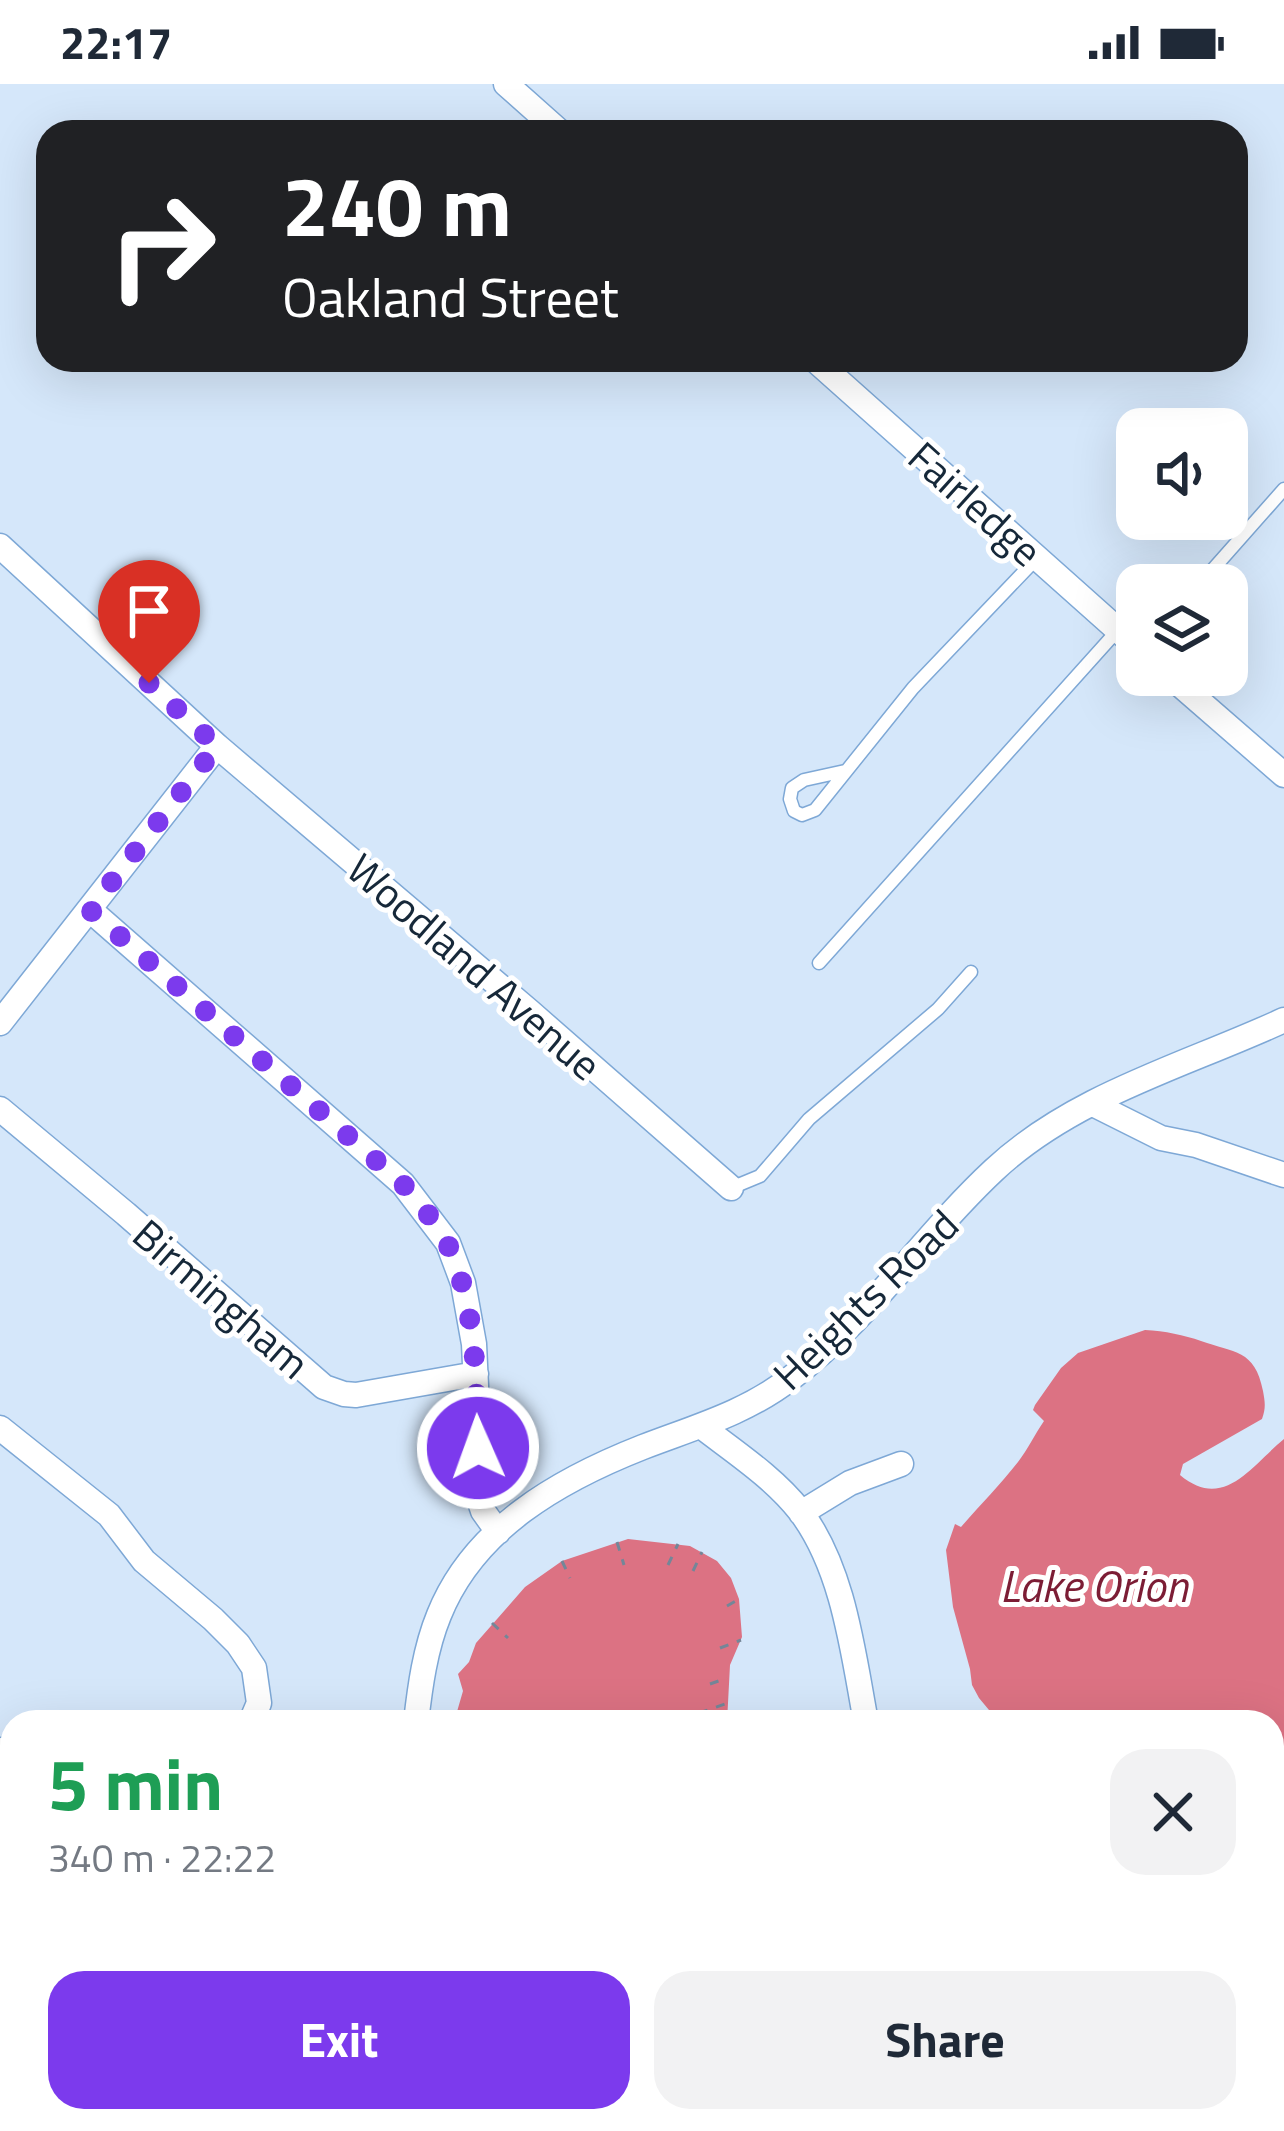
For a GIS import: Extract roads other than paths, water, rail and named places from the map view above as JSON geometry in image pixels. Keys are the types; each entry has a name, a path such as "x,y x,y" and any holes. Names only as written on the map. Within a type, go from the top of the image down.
{"street":[{"path":"506,84 546,120"},
{"name":"Fairledge","path":"828,372 1116,628"},
{"name":"Woodland Avenue","path":"4,558 731,1188"},
{"path":"1193,696 1284,775"},
{"path":"0,1023 217,746"},
{"path":"90,910 403,1184 448,1243 464,1283 476,1374 477,1493 498,1532"},
{"name":"Heights Road","path":"417,1710 437,1618 457,1578 477,1551 540,1496 751,1404 791,1378 856,1319 996,1168 1044,1132 1093,1104 1284,1020"},
{"path":"1093,1104 1161,1138 1284,1175"},
{"name":"Birmingham","path":"0,1109 324,1387 356,1395 476,1374"},
{"path":"701,1426 768,1478 802,1513 843,1603 864,1710"},
{"path":"0,1428 109,1515 144,1561 238,1644 254,1668 256,1710"},
{"path":"802,1513 850,1483 901,1464"}],"lane":[{"path":"1218,564 1284,489"},
{"path":"845,771 804,780 792,788 794,811 802,815 815,811 913,688 1037,558"},
{"path":"819,963 1116,650"},
{"path":"731,1188 760,1176 809,1119 938,1009 971,972"}],"water":[{"name":"Lake Orion","path":"1145,1330 1188,1337 1241,1355 1255,1367 1265,1405 1262,1419 1183,1464 1180,1475 1210,1489 1224,1487 1249,1472 1284,1439 1284,1710 989,1710 979,1698 953,1607 946,1550 955,1524 961,1527 1022,1457 1044,1421 1033,1410 1035,1405 1078,1353"},
{"path":"628,1539 690,1546 717,1561 739,1599 742,1637 730,1665 728,1710 457,1710 463,1691 458,1674 476,1643 525,1587 562,1561"}]}
